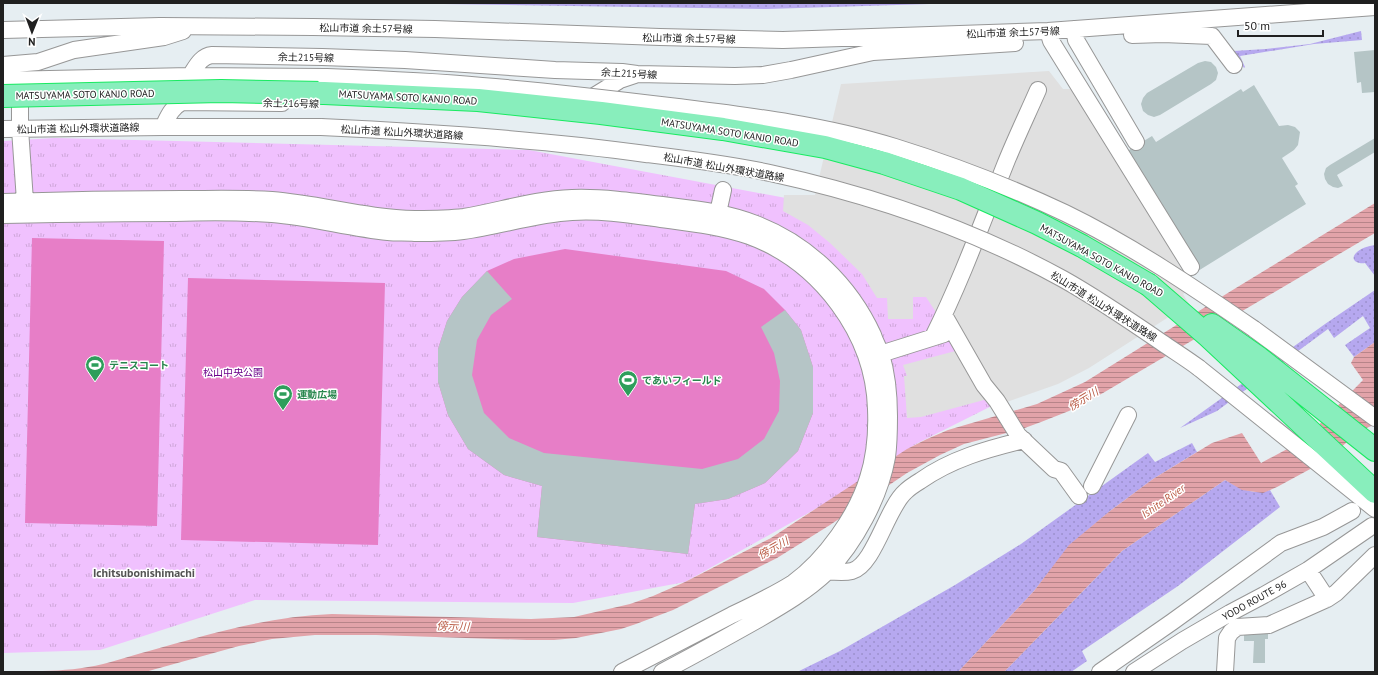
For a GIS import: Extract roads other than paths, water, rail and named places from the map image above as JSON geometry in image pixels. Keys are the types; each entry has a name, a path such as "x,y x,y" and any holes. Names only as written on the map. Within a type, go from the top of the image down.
{"highway":[{"name":"MATSUYAMA SOTO KANJO ROAD","path":"5,79 220,91 324,93 478,100 600,113 723,129 825,147 884,163 960,189 1037,223 1082,246 1149,285 1208,336 1254,366"},
{"path":"1254,366 1375,433"},
{"path":"1254,366 1375,450"},
{"path":"1254,366 1374,499"}],"street":[{"name":"松山市道 余土57号線","path":"1075,35 1375,7"},
{"name":"松山市道 余土57号線","path":"3,30 160,26 435,29 660,38 783,40 1050,36"},
{"path":"5,79 38,62 74,50 164,37 196,26"},
{"path":"1075,35 1107,36 1163,34 1212,36 1234,64"},
{"name":"余土215号線","path":"190,76 202,59 212,55 322,56 637,74 734,76 763,75 873,52 1075,35"},
{"path":"1075,35 1136,142"},
{"path":"1050,36 1191,267"},
{"name":"余土216号線","path":"163,127 171,110 182,102 426,106 439,102 447,96 456,93 574,103 587,101 620,80 637,74"},
{"path":"5,79 190,76 325,77 481,85 727,113 835,132 893,146 971,173 1066,214 1133,250 1185,282 1254,328 1375,418"},
{"path":"5,79 20,89 20,129 24,201"},
{"path":"933,337 971,254 1005,164 1038,90"},
{"name":"松山市道 松山外環状道路線","path":"3,129 321,127 399,130 600,148 717,163 770,173 831,188 919,216 970,235 1063,279 1104,304 1199,368 1350,489 1374,499"},
{"path":"717,219 723,190"},
{"path":"5,210 24,201 243,199 304,204 390,218 422,219 460,218 502,210 532,202 571,198 602,198 717,219 750,237 772,246 791,258 820,283 840,306 874,356 873,381 876,406 887,457 881,481 871,505 852,541 827,571 802,593 710,647 662,672"},
{"path":"5,210 72,213 242,212 302,217 357,228 389,232 422,233 462,231 534,216 572,212 601,212 717,219"},
{"path":"944,315 984,385 1021,437 1054,469 1061,471 1079,496"},
{"path":"874,356 953,331"},
{"path":"1092,486 1128,415"},
{"path":"827,571 853,571 861,566 878,541 896,502 905,491 931,473 965,457 1021,437"},
{"path":"623,672 754,604 793,582 813,565 840,534 858,502 868,479 873,459 882,438"},
{"path":"1100,672 1281,543 1323,527 1352,511"},
{"name":"YODO ROUTE 96","path":"1134,672 1182,641 1308,570 1372,526"},
{"path":"1225,672 1227,638 1237,627 1269,625 1327,599 1336,593 1375,555"},
{"path":"1308,570 1327,599"}],"water":[{"name":"傍示川","path":"1375,203 1375,233 1103,393 1069,411 1041,422 1022,429 964,444 940,455 907,473 830,525 777,558 673,610 636,624 621,629 576,638 554,640 376,635 315,635 272,639 239,646 145,672 3,672 67,670 96,666 194,638 263,622 309,615 332,614 531,619 574,617 630,604 685,582 771,538 907,449 927,439 948,430 1037,404 1085,382"},
{"name":"Ishite River","path":"1375,342 1374,425 1361,430 1325,461 1263,493 1242,490 1225,480 1122,551 1004,672 958,672 1034,591 1069,545 1110,511 1153,479 1212,443 1242,433 1261,463 1304,440 1363,380 1351,363 1354,357"}],"place":[{"name":"テニスコート","path":"95,382"},
{"name":"であいフィールド","path":"628,397"},
{"name":"運動広場","path":"283,411"}],"district":[{"name":"Ichitsubonishimachi","path":"144,573"}],"park label":[{"name":"松山中央公園","path":"233,372"}]}
